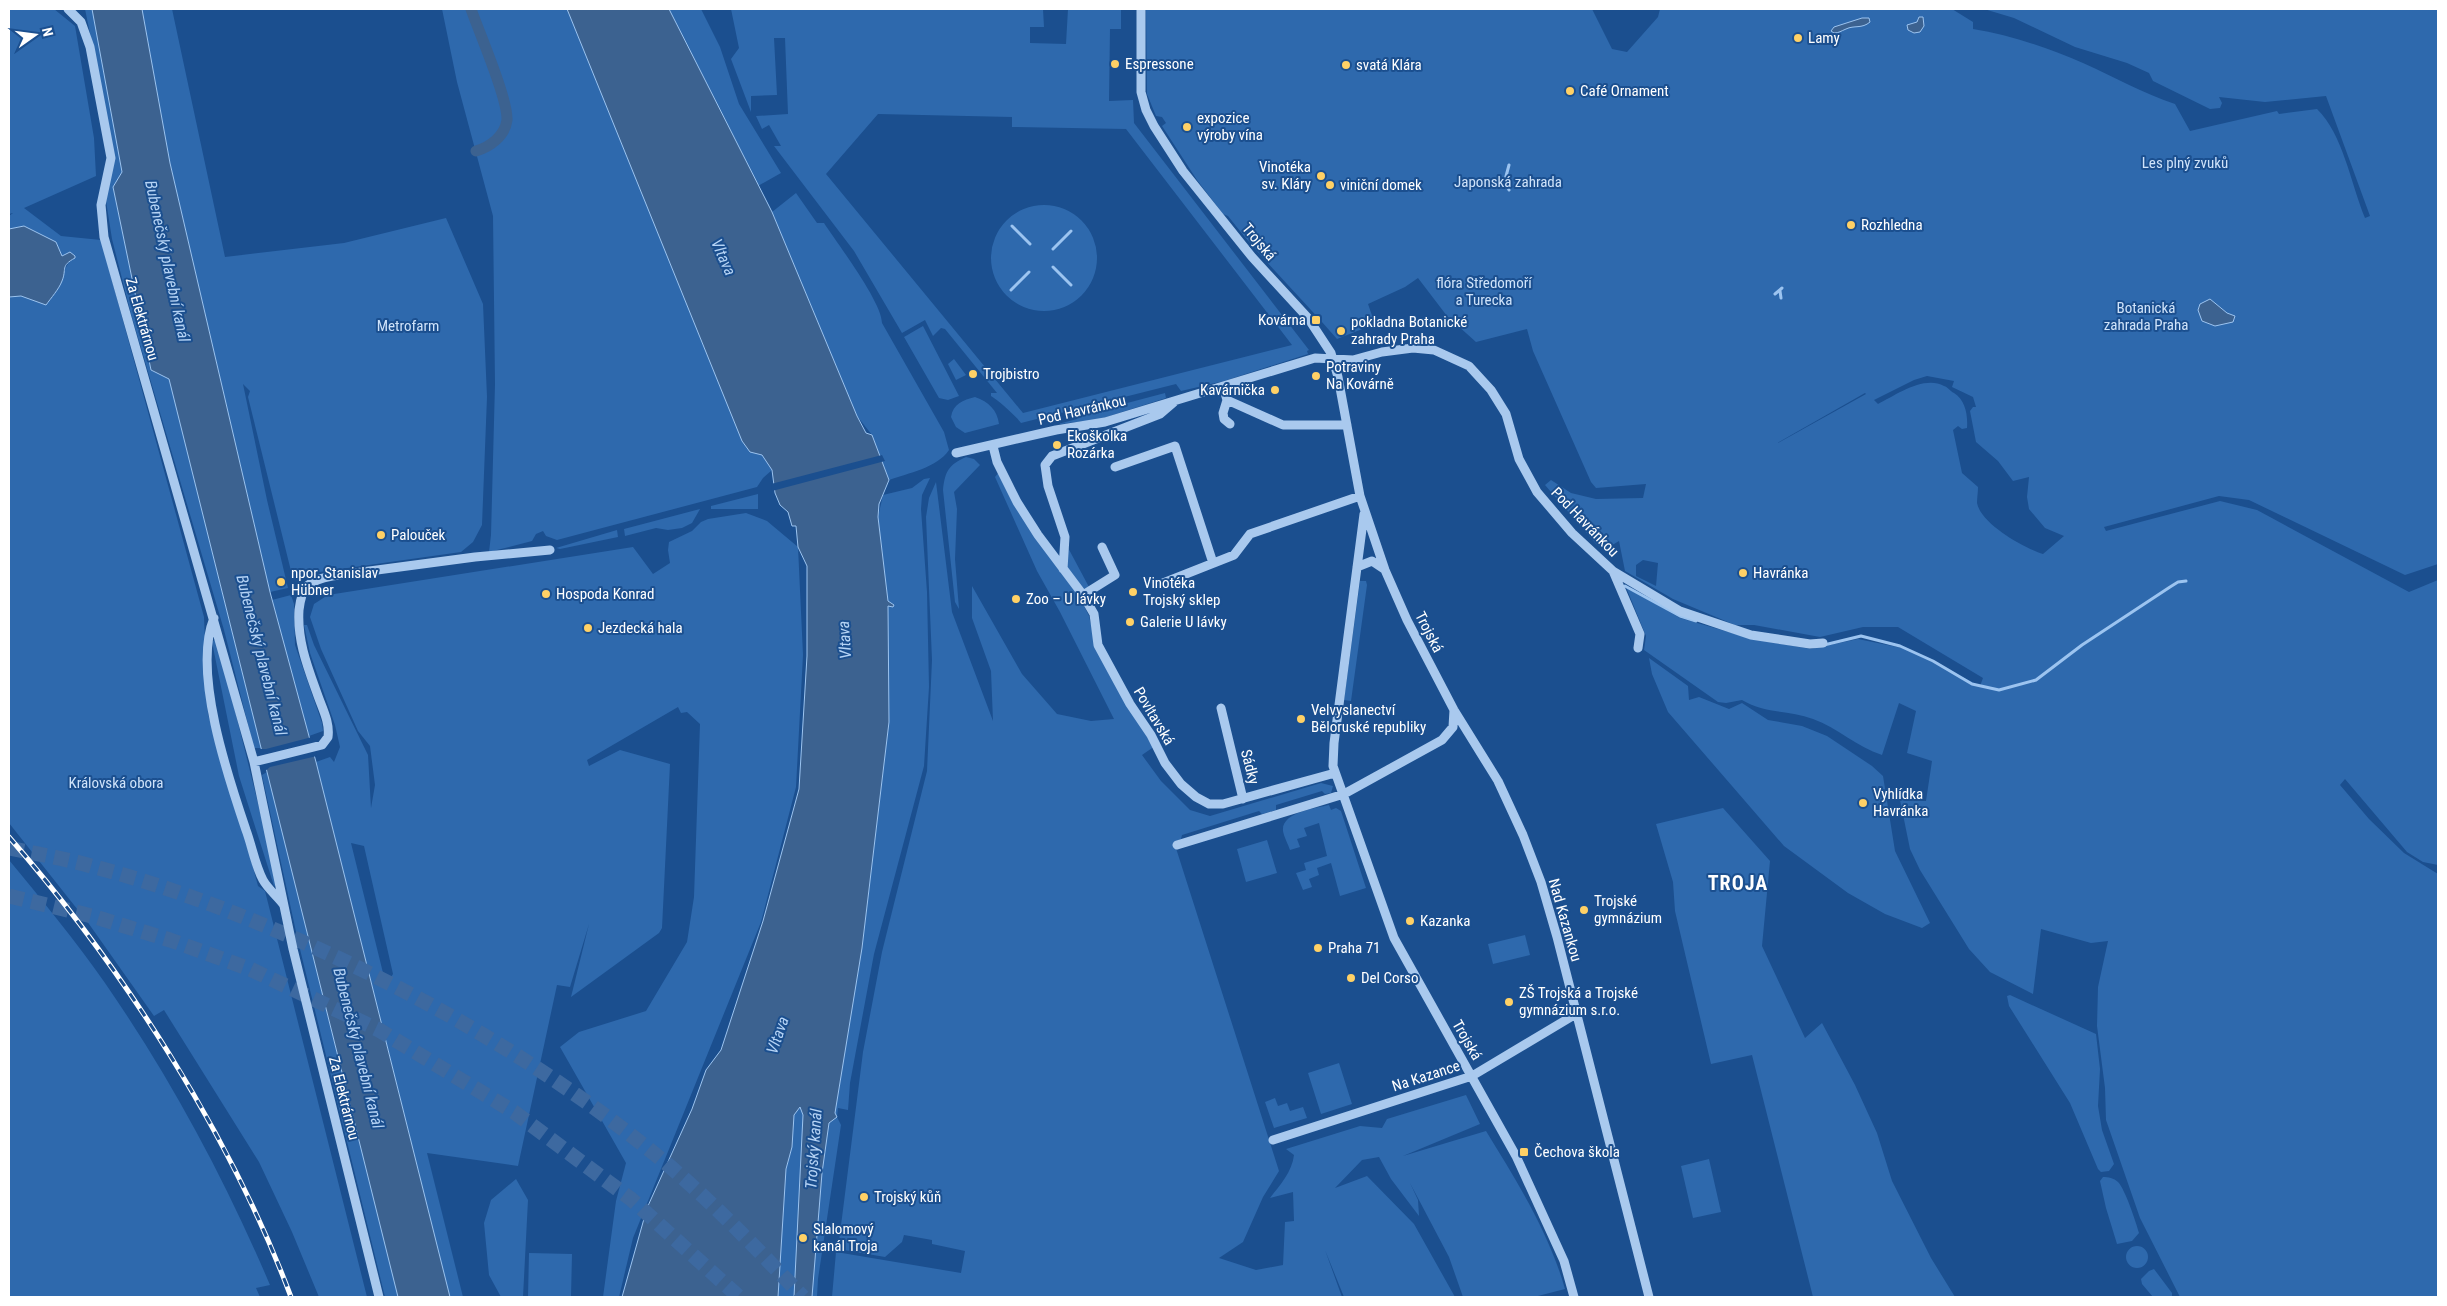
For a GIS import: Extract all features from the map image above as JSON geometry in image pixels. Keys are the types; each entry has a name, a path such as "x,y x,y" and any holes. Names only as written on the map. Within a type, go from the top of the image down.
{"street":[{"name":"Za Elektrárnou","path":"68,9 81,22 90,47 111,158 102,198 104,237 256,761 285,906 379,1297"},
{"name":"Trojská","path":"1141,9 1140,92 1154,126 1183,171 1229,228 1308,318 1334,360 1364,509 1385,570 1407,620 1454,710"},
{"name":"Pod Havránkou","path":"993,446 1056,430 1105,422 1315,358 1353,360 1382,352 1413,348 1434,350 1469,366 1492,390 1506,414 1519,459 1537,492 1572,534 1613,571 1680,611 1751,635 1810,644 1823,643"},
{"path":"1223,386 1227,400 1223,413 1224,420 1230,424"},
{"name":"Pod Havránkou","path":"1063,569 1064,537 1048,486 1045,465 1052,456 1160,414 1176,400"},
{"path":"1227,400 1283,426 1346,425"},
{"path":"956,453 993,446"},
{"name":"Povltavská","path":"993,446 997,462 1017,502 1084,596 1094,614 1098,645 1130,704 1152,735 1165,763 1180,784 1196,797 1209,804 1223,804 1243,799"},
{"path":"1115,467 1175,446 1213,563"},
{"path":"1158,585 1234,555 1250,534 1360,496"},
{"name":"Trojská","path":"1364,509 1332,759 1335,773 1394,938 1516,1156 1564,1260 1574,1297"},
{"path":"1084,596 1115,575 1102,546"},
{"path":"256,761 322,745 328,737 328,727 303,653 298,624 300,600 307,584 332,576 475,557 550,550"},
{"path":"1357,567 1372,560 1385,570"},
{"name":"Pod Havránkou","path":"1613,571 1640,634 1638,648"},
{"name":"Za Elektrárnou","path":"214,618 209,632 208,666 213,713 223,757 264,881 285,906"},
{"name":"Sádky","path":"1221,708 1243,799 1335,773"},
{"path":"1177,845 1344,794 1442,740 1452,727 1454,710"},
{"name":"Nad Kazankou","path":"1454,710 1498,781 1523,835 1544,891 1649,1297"},
{"name":"Na Kazance","path":"1273,1140 1472,1076 1576,1014"}],"green space":[{"name":"Královská obora","path":"9,9 54,9 75,26 94,138 96,176 24,208 61,236 101,240 204,617 208,714 258,886 265,891 367,1297 319,1297 292,1232 259,1162 164,1010 154,1016 89,924 9,823 9,297 21,296 63,273 70,260 62,257 56,242 24,226 9,229 9,216 13,213 9,214"},
{"path":"85,9 92,9 122,172 113,187 151,370 169,379 261,748 254,748 224,630 131,314 112,239 106,201 112,142"},
{"name":"Metrofarm","path":"142,9 172,9 225,257 344,243 446,218 483,304 487,397 482,525 473,542 461,552 298,575 291,571 248,397 250,391 243,384 267,500 288,588 270,592 170,163"},
{"path":"442,9 567,9 750,452 762,455 772,470 757,487 557,540 546,536 543,531 536,534 532,541 489,552 495,384 493,216 457,82"},
{"path":"669,9 701,9 720,47 739,104 781,173 758,186"},
{"path":"731,9 1043,9 1044,27 1030,27 1030,43 1066,44 1068,9 1121,9 1121,29 1110,29 1109,101 1133,100 1134,123 1309,350 1307,351 1308,354 1224,381 1181,391 1176,384 1021,423 1007,408 991,396 991,393 997,393 945,329 941,328 933,336 925,320 902,333 854,251 774,146 781,146 769,125 762,129 756,116 788,114 785,38 774,38 777,95 751,96 751,112 731,59 739,48","holes":["878,114 1012,117 1012,127 1126,129 1292,345 1023,413 826,174"]},
{"path":"1146,9 1592,9 1612,49 1627,52 1658,17 1660,9 1952,9 1973,22 1973,29 2015,38 2057,52 2175,104 2190,131 2277,111 2279,114 2317,109 2334,132 2346,160 2365,218 2370,216 2326,96 2265,102 2219,97 2222,103 2220,108 2210,109 2153,81 2149,73 2127,63 2075,47 2014,18 1984,9 2438,9 2438,564 2405,575 2249,500 2219,496 2104,527 2106,531 2220,501 2257,510 2409,592 2438,580 2438,865 2423,862 2407,852 2345,779 2340,785 2369,819 2404,853 2438,874 2438,1297 2180,1297 2140,1218 2106,1120 2105,1088 2097,1026 2098,987 2108,941 2091,943 2041,929 2033,994 1990,972 1969,949 1920,870 1910,849 1900,800 1926,801 1932,761 1907,753 1916,711 1899,703 1882,755 1873,752 1831,727 1804,716 1759,708 1742,700 1726,703 1718,702 1644,650 1646,636 1626,587 1680,618 1753,639 1811,649 1858,639 1907,649 1980,686 1983,678 1898,627 1863,627 1820,637 1754,625 1735,625 1673,599 1625,571 1619,541 1604,550 1596,544 1545,485 1551,480 1571,493 1596,499 1643,498 1646,484 1596,488 1591,482 1533,351 1527,329 1476,342 1447,316 1418,278 1405,287 1368,304 1375,324 1337,339 1254,248 1228,216 1223,214 1197,180 1162,126 1166,123 1162,117 1156,116 1147,94","holes":["1927,376 1954,381 1952,387 1973,397 1976,407 1973,407 1970,411 1976,442 1998,461 2013,481 2029,477 2027,497 2029,509 2045,528 2064,536 2043,554 2004,534 1986,519 1980,511 1977,503 1978,487 1962,473 1953,430 1958,426 1962,429 1967,428 1965,408 1958,396 1936,383 1928,383 1919,384 1902,391 1878,404 1874,400 1914,380","1866,394 1778,443 1779,442","1643,560 1658,563 1656,586 1636,576 1636,565"]},
{"path":"796,193 817,223 824,223 867,287 880,313 882,323 944,432 949,450 930,466 889,480 872,435 857,416 772,212"},
{"path":"1044,205 1064,209 1082,220 1093,238 1097,258 1093,278 1082,296 1064,307 1044,311 1024,307 1006,296 995,278 991,258 995,238 1006,220 1024,209"},
{"path":"923,326 959,396 948,400 939,398 904,337"},
{"path":"954,359 966,375 956,380 948,364"},
{"path":"1165,393 1166,398 1097,420 1058,424 1077,419 1078,416"},
{"path":"975,397 992,407 999,424 965,433 956,427 951,417 952,413 959,403"},
{"path":"966,457 974,459 980,465 954,492 957,509 955,559 959,609 955,602 943,490 946,474 951,466"},
{"path":"999,472 1027,523 1081,600 1089,616 1094,638 1155,746 1142,755 1161,781 1190,810 1210,816 1321,783 1333,786 1331,793 1325,794 1322,791 1276,805 1276,810 1262,814 1259,811 1182,835 1181,839 1174,842 1279,1171 1263,1197 1243,1242 1219,1258 1256,1270 1283,1265 1285,1222 1294,1221 1293,1192 1270,1198 1285,1178 1293,1161 1294,1155 1286,1149 1360,1126 1382,1128 1387,1119 1466,1095 1480,1124 1403,1156 1486,1131 1520,1187 1541,1227 1565,1289 1534,1297 1463,1297 1449,1257 1410,1183 1418,1200 1419,1216 1391,1179 1379,1157 1362,1160 1335,1188 1367,1176 1414,1224 1455,1297 1344,1297 1325,1250 1342,1297 832,1297 836,1252 961,1273 965,1251 932,1244 932,1240 904,1235 902,1242 885,1257 838,1249 863,1052 882,952 927,771 932,660 926,517 929,498 936,482 952,612 993,721 991,671 972,618 972,586 1022,674 1057,714 1091,721 1114,719 1037,571 995,477"},
{"path":"930,478 922,495 921,509 927,592 929,687 924,766 874,954 850,1083 848,1110 838,1108 837,1117 841,1125 817,1297 778,1297 786,1169 792,1147 794,1115 800,1106 862,948 889,722 888,605 894,605 888,601 878,517 883,495 912,488 924,479"},
{"path":"758,494 758,509 711,509 711,506"},
{"path":"700,509 692,523 682,528 668,530 656,528 625,536 624,529"},
{"path":"746,513 767,521 798,547 803,655 796,787 761,922 633,1238 619,1297 603,1297 616,1201 626,1163 560,1047 579,1032 646,1011 687,942 694,897 700,724 687,712 681,713 678,707 587,760 589,766 620,750 670,764 662,928 659,933 571,997 589,924 570,987 557,985 518,1166 427,1153 463,1297 450,1297 316,762 330,757 334,762 340,747 335,725 310,653 304,625 307,625 314,645 368,755 371,808 375,785 370,746 358,731 321,649 310,617 314,604 328,595 633,547 653,574 670,563 669,542 692,531 701,522 708,519","holes":["351,843 364,846 393,974 386,985"]},
{"path":"617,530 618,537 560,549 556,548"},
{"path":"1066,544 1089,587 1082,592 1066,567"},
{"path":"1360,581 1366,581 1367,585 1351,701 1344,700"},
{"path":"291,595 294,604 295,645 322,723 323,731 309,736 272,600"},
{"path":"217,638 278,884 274,886 239,776 212,642"},
{"path":"1649,658 1688,686 1689,700 1699,697 1729,709 1742,703 1768,720 1802,726 1827,736 1872,766 1883,776 1895,851 1930,923 1922,928 1885,914 1848,893 1784,846 1668,712 1652,674"},
{"path":"267,772 398,1297 385,1297 298,941 262,775"},
{"path":"1329,805 1331,810 1336,808 1341,811 1366,888 1340,896 1331,863 1317,868 1319,875 1309,879 1312,887 1303,890 1296,873 1306,870 1304,863 1327,856 1319,823 1304,828 1307,836 1297,839 1300,847 1290,850 1283,831 1288,819 1294,815"},
{"path":"1723,808 1770,861 1762,946 1805,1038 1822,1023 1855,1085 1877,1133 1892,1181 1931,1258 1955,1297 1813,1297 1752,1055 1711,1064 1675,911 1673,882 1656,824"},
{"path":"1267,840 1277,873 1246,882 1237,849"},
{"path":"9,860 105,983 174,1092 234,1206 270,1285 256,1288 260,1297 9,1297"},
{"path":"1525,935 1530,955 1493,964 1488,944"},
{"path":"2010,995 2096,1034 2100,1069 2098,1106 2102,1130 2114,1164 2109,1171 2101,1172 2098,1169 2070,1103 2009,1006 2007,996"},
{"path":"1339,1063 1352,1104 1321,1114 1308,1073"},
{"path":"1275,1098 1278,1106 1287,1103 1290,1111 1303,1107 1307,1118 1274,1128 1265,1102"},
{"path":"1709,1159 1721,1212 1693,1218 1681,1166"},
{"path":"2103,1177 2116,1181 2124,1191 2139,1233 2132,1241 2117,1244 2100,1181"},
{"path":"516,1179 528,1200 523,1297 501,1297 489,1275 484,1223 491,1200"},
{"path":"2133,1246 2141,1246 2148,1253 2148,1261 2141,1268 2133,1268 2126,1261 2126,1253"},
{"path":"529,1253 572,1254 571,1297 528,1297"},
{"path":"2154,1269 2172,1293 2172,1297 2153,1297 2142,1284 2141,1279"}],"water":[{"name":"Bubenečský plavební kanál","path":"92,9 142,9 170,163 270,592 316,762 450,1297 398,1297 169,379 151,370 113,187 122,172"},
{"path":"567,9 669,9 772,212 857,416 866,433 872,435 889,480 879,504 878,517 888,601 894,605 893,607 888,606 889,722 862,948 835,1113 837,1117 829,1123 822,1173 812,1297 794,1297 803,1115 800,1107 794,1115 792,1147 786,1169 778,1297 622,1297 647,1208 692,1109 706,1070 721,1050 763,921 799,789 807,656 807,566 798,547 796,526 792,526 788,512 780,505 775,493 772,470 762,455 750,452 742,441"},
{"path":"1919,17 1923,17 1924,26 1920,32 1914,33 1908,30 1907,25 1917,22"},
{"path":"1862,18 1869,18 1870,22 1837,33 1831,31 1834,27"},
{"path":"24,226 56,242 62,256 70,252 75,256 75,258 67,263 61,284 46,305 21,296 9,297 9,229"},
{"path":"2210,299 2227,313 2235,316 2233,322 2215,326 2202,321 2198,310 2200,304"}],"pier":[{"path":"882,455 885,461 772,491 771,484"},
{"path":"312,737 317,756 270,767 264,772 258,749 266,749"}],"waterway":[{"path":"471,9 503,97 507,120 500,136 486,147 476,151"},
{"path":"1509,165 1505,180 1509,190"},
{"path":"1012,226 1030,244"},
{"path":"1053,249 1071,231"},
{"path":"1053,267 1071,285"},
{"path":"1011,290 1029,272"},
{"path":"1775,294 1782,288"},
{"path":"1780,291 1781,298"},
{"path":"1824,645 1861,636 1900,646 1933,661 1972,684 1999,690 2036,680 2082,645 2178,582 2186,581"},
{"path":"1625,586 1680,616 1696,621"}],"tunnel":[{"path":"9,848 95,867 202,901 305,943 443,1012 531,1064 574,1093 656,1155 713,1206 803,1297"},
{"path":"9,896 92,916 170,940 250,969 379,1030 514,1112 631,1199 739,1297"}],"railway":[{"path":"9,837 93,941 170,1055 205,1114 237,1175 266,1236 291,1297"}],"place":[{"name":"Lamy","path":"1798,38"},
{"name":"Espressone","path":"1115,64"},
{"name":"svatá Klára","path":"1346,65"},
{"name":"Café Ornament","path":"1570,91"},
{"name":"expozice výroby vína","path":"1187,127"},
{"name":"Vinotéka sv. Kláry","path":"1321,176"},
{"name":"viniční domek","path":"1330,185"},
{"name":"Rozhledna","path":"1851,225"},
{"name":"Kovárna","path":"1316,320"},
{"name":"pokladna Botanické zahrady Praha","path":"1341,331"},
{"name":"Trojbistro","path":"973,374"},
{"name":"Potraviny Na Kovárně","path":"1316,376"},
{"name":"Kavárnička","path":"1275,390"},
{"name":"Ekoškolka Rozárka","path":"1057,445"},
{"name":"Palouček","path":"381,535"},
{"name":"Havránka","path":"1743,573"},
{"name":"npor. Stanislav Hübner","path":"281,582"},
{"name":"Vinotéka Trojský sklep","path":"1133,592"},
{"name":"Hospoda Konrad","path":"546,594"},
{"name":"Zoo – U lávky","path":"1016,599"},
{"name":"Galerie U lávky","path":"1130,622"},
{"name":"Jezdecká hala","path":"588,628"},
{"name":"Velvyslanectví Běloruské republiky","path":"1301,719"},
{"name":"Vyhlídka Havránka","path":"1863,803"},
{"name":"Trojské gymnázium","path":"1584,910"},
{"name":"Kazanka","path":"1410,921"},
{"name":"Praha 71","path":"1318,948"},
{"name":"Del Corso","path":"1351,978"},
{"name":"ZŠ Trojská a Trojské gymnázium s.r.o.","path":"1509,1002"},
{"name":"Čechova škola","path":"1524,1152"},
{"name":"Trojský kůň","path":"864,1197"},
{"name":"Slalomový kanál Troja","path":"803,1238"}],"district":[{"name":"TROJA","path":"1738,883"}],"park label":[{"name":"Les plný zvuků","path":"2185,163"},
{"name":"Japonská zahrada","path":"1508,182"},
{"name":"flóra Středomoří a Turecka","path":"1484,292"},
{"name":"Botanická zahrada Praha","path":"2146,316"}],"water label":[{"name":"Vltava","path":"724,257"},
{"name":"Vltava","path":"844,640"},
{"name":"Vltava","path":"777,1035"},
{"name":"Trojský kanál","path":"813,1149"}]}
